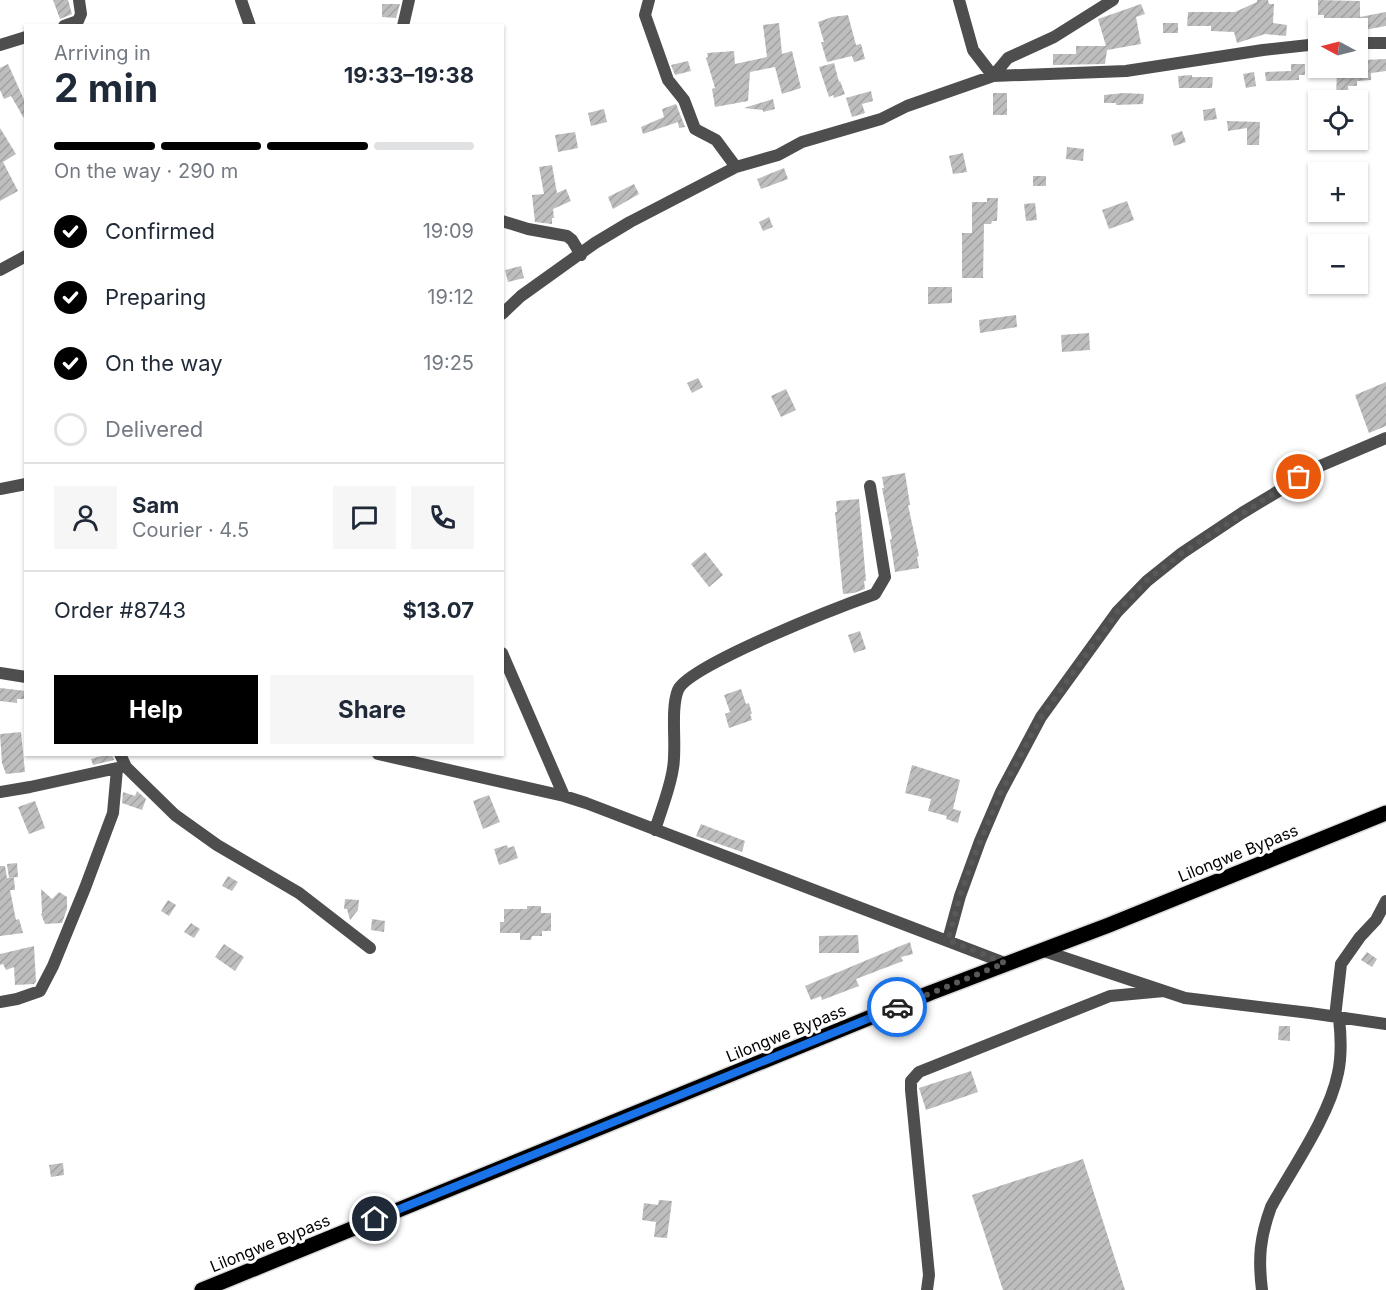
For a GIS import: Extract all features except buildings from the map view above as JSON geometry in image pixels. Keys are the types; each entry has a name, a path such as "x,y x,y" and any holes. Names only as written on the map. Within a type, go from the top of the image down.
{"main road":[{"name":"Lilongwe Bypass","path":"202,1290 1005,963 1109,925 1386,813"}],"street":[{"path":"69,24 78,21 81,14 80,0"},
{"path":"242,0 249,24"},
{"path":"403,24 409,0"},
{"path":"649,0 645,15 668,80 684,100 695,129 716,140 735,167"},
{"path":"959,0 974,50 993,76"},
{"path":"993,76 1008,58 1054,37 1113,0"},
{"path":"0,45 24,38"},
{"path":"1368,44 1386,43"},
{"path":"504,312 521,296 630,222 735,167 778,155 802,142 880,119 907,106 993,76 1126,70 1308,45"},
{"path":"504,222 528,229 567,236 581,255"},
{"path":"0,270 24,257"},
{"path":"948,940 972,863 1001,792 1041,717 1117,612 1147,580 1182,553 1242,513 1320,466 1386,438"},
{"path":"0,489 24,484"},
{"path":"655,830 674,767 676,696 684,681 744,648 834,608 875,594 885,577 870,486"},
{"path":"504,658 564,796"},
{"path":"0,673 24,677"},
{"path":"0,1002 39,991 53,966 112,813 122,768 120,756"},
{"path":"387,756 564,796 1005,963"},
{"path":"0,792 122,768"},
{"path":"122,768 175,815 218,845 299,893 370,948"},
{"path":"1262,1290 1259,1256 1271,1207 1318,1124 1335,1088 1342,1047 1337,1017 1341,964 1359,937 1376,920 1386,901"},
{"path":"1041,950 1185,998 1386,1024"},
{"path":"927,1290 929,1275 910,1090 912,1081 919,1072 1110,996 1164,991"}],"way so far":[{"path":"897,1007 1005,963 948,940 960,896 1001,792 1041,717 1117,612 1147,580 1182,553 1299,477"}],"route":[{"path":"375,1219 897,1007"}]}
